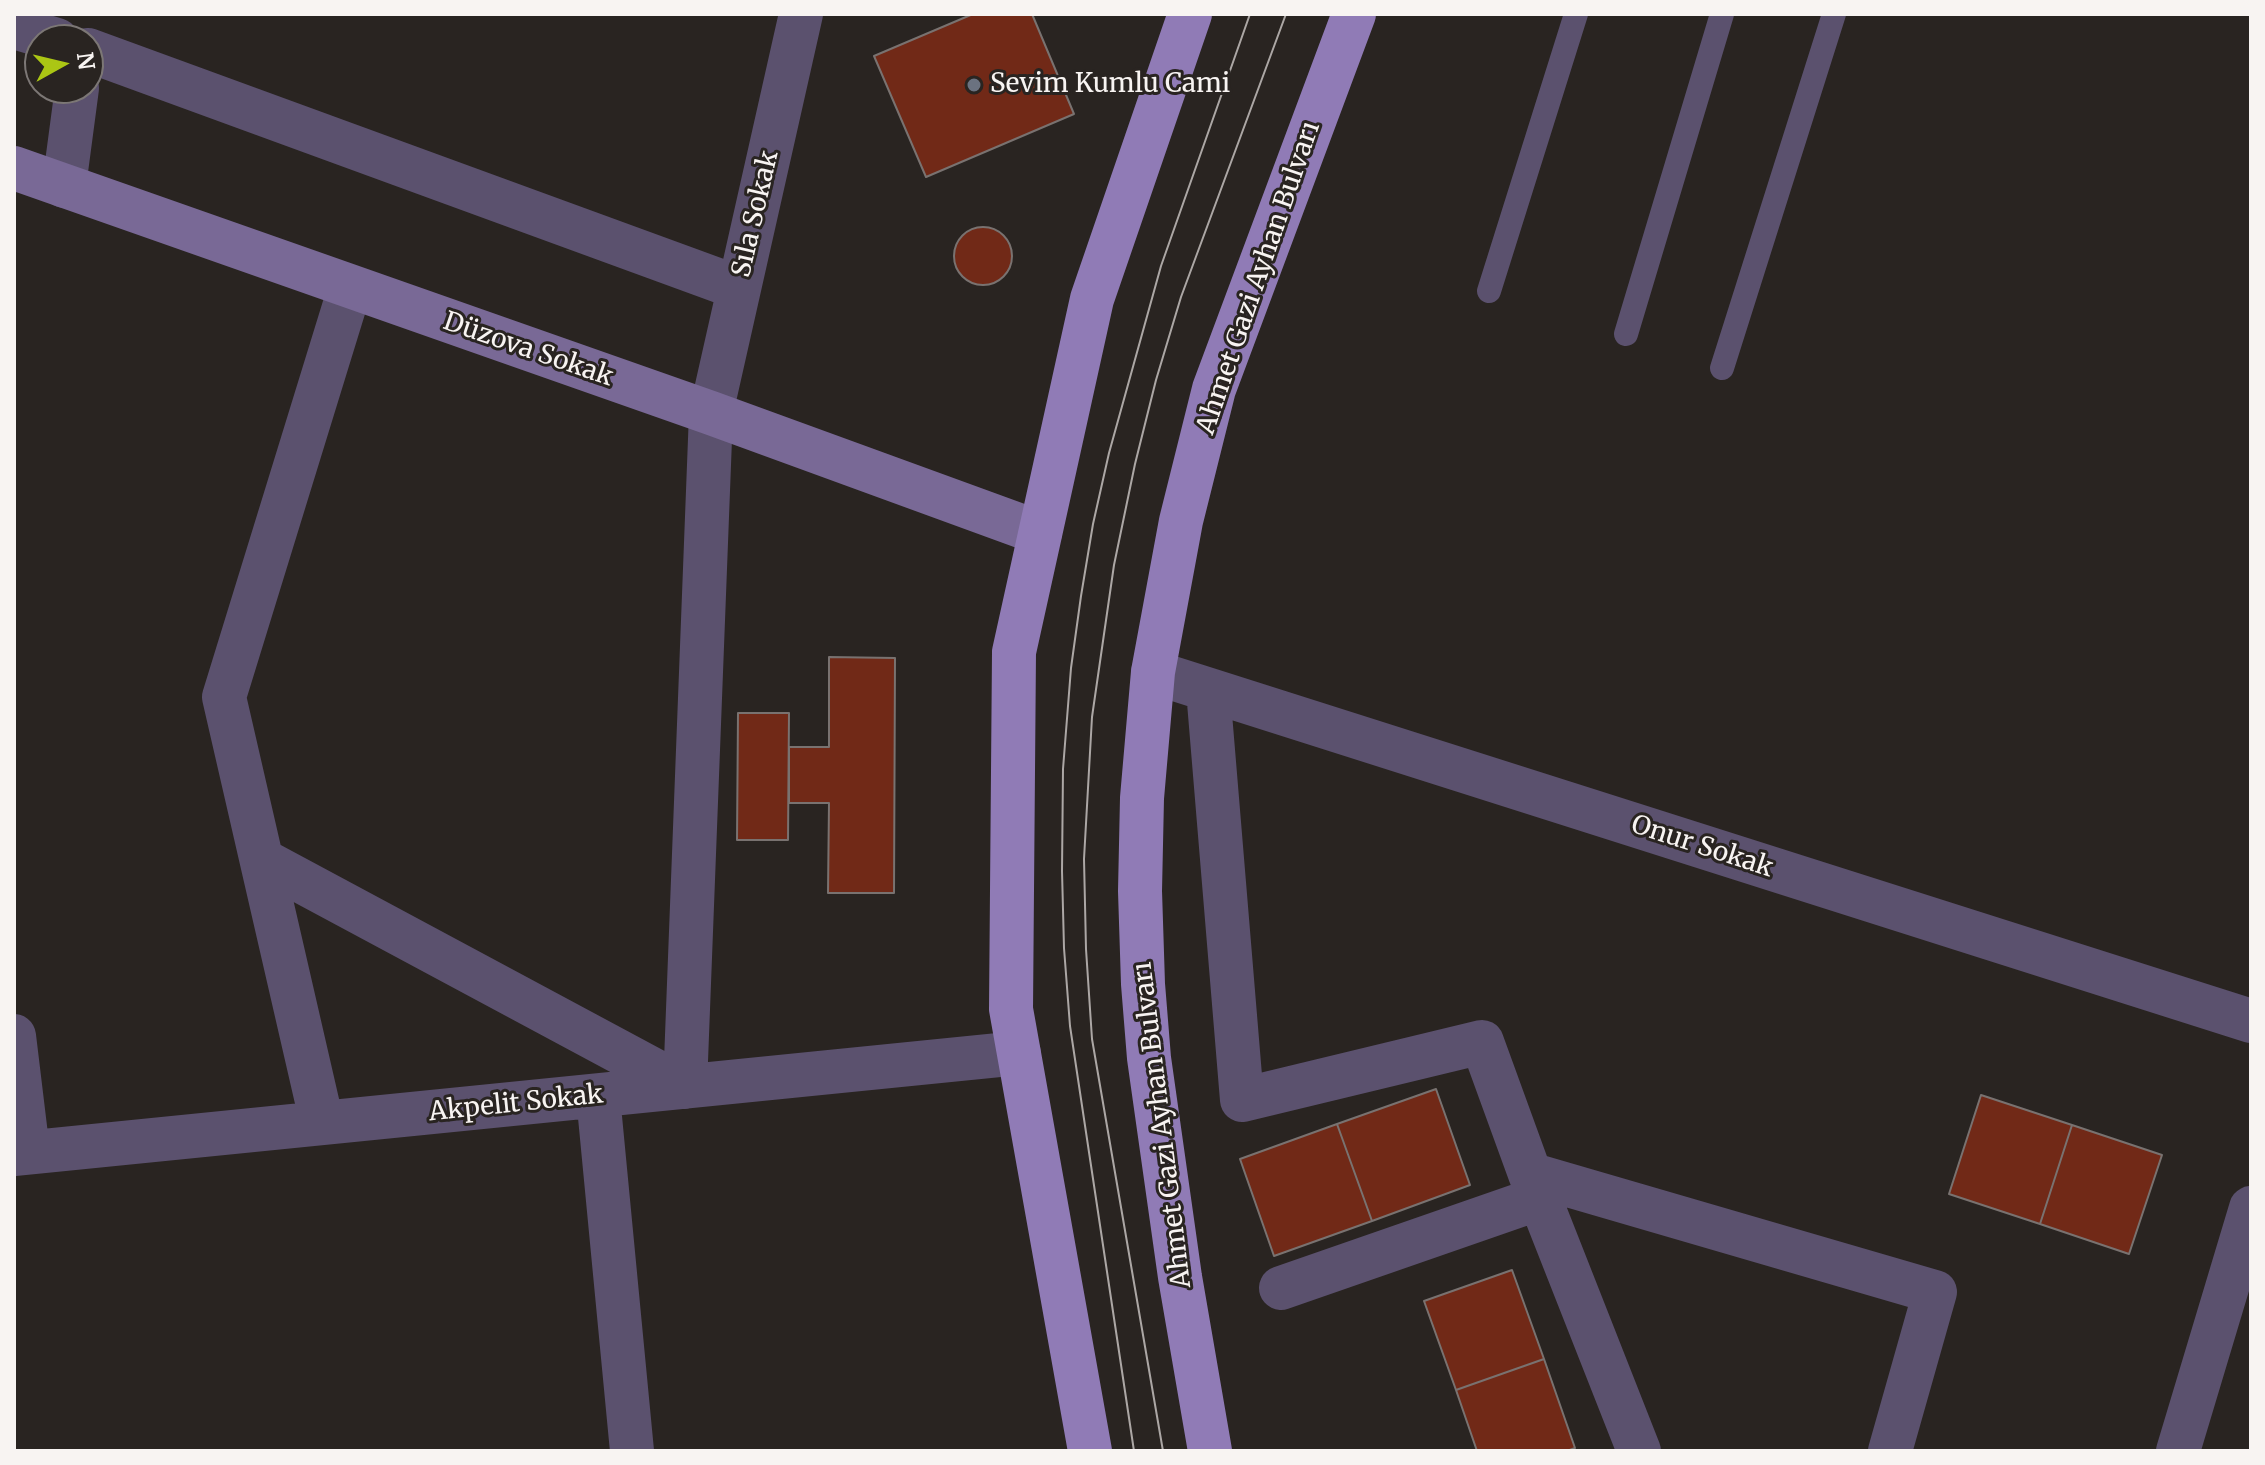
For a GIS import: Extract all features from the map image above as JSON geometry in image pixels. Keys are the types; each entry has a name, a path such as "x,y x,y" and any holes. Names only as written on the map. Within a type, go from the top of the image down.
{"main road":[{"path":"1090,1451 1011,1009 1014,652 1092,299 1190,14"},
{"name":"Ahmet Gazi Ayhan Bulvarı","path":"1210,1451 1180,1277 1149,1058 1143,984 1140,891 1142,798 1153,672 1181,521 1214,389 1354,14"}],"street":[{"name":"Sıla Sokak","path":"685,1087 711,413 801,14"},
{"path":"104,56 739,288"},
{"path":"64,186 75,104"},
{"name":"Düzova Sokak","path":"14,168 711,413 1040,533"},
{"path":"322,1123 224,697 350,288"},
{"name":"Onur Sokak","path":"1153,672 2251,1021"},
{"path":"1208,690 1242,1100 1482,1042 1639,1451"},
{"path":"262,860 685,1087"},
{"path":"14,1036 21,1153"},
{"name":"Akpelit Sokak","path":"21,1153 1019,1053"},
{"path":"598,1096 632,1451"},
{"path":"1281,1288 1535,1186 1935,1292 1890,1451"},
{"path":"2178,1451 2251,1208"}],"lane":[{"path":"1489,291 1576,14"},
{"path":"1626,334 1722,14"},
{"path":"1722,368 1834,14"}],"building":[{"name":"Sevim Kumlu Cami","path":"973,14 1032,14 1074,114 926,177 874,56"},
{"path":"983,227 994,229 1003,236 1010,245 1010,267 1003,276 994,283 983,285 972,283 963,276 956,267 954,256 956,245 963,236 972,229"},
{"path":"829,657 895,658 894,893 828,893 829,803 789,803 789,747 829,747"},
{"path":"738,713 789,713 788,840 737,840"},
{"path":"1436,1089 1470,1185 1372,1221 1337,1124"},
{"path":"1981,1095 2072,1125 2040,1224 1949,1194"},
{"path":"1337,1124 1372,1221 1274,1256 1240,1159"},
{"path":"2072,1125 2162,1155 2129,1254 2040,1224"},
{"path":"1512,1270 1544,1359 1456,1390 1424,1301"},
{"path":"1544,1359 1575,1448 1567,1451 1477,1451 1456,1390"}],"tram line":[{"path":"1134,1451 1070,1026 1062,871 1063,769 1071,668 1093,524 1109,453 1161,266 1250,14"},
{"path":"1163,1451 1092,1039 1084,859 1092,717 1114,565 1156,380 1181,297 1286,14"}],"place":[{"name":"Sevim Kumlu Cami","path":"974,85"}]}
